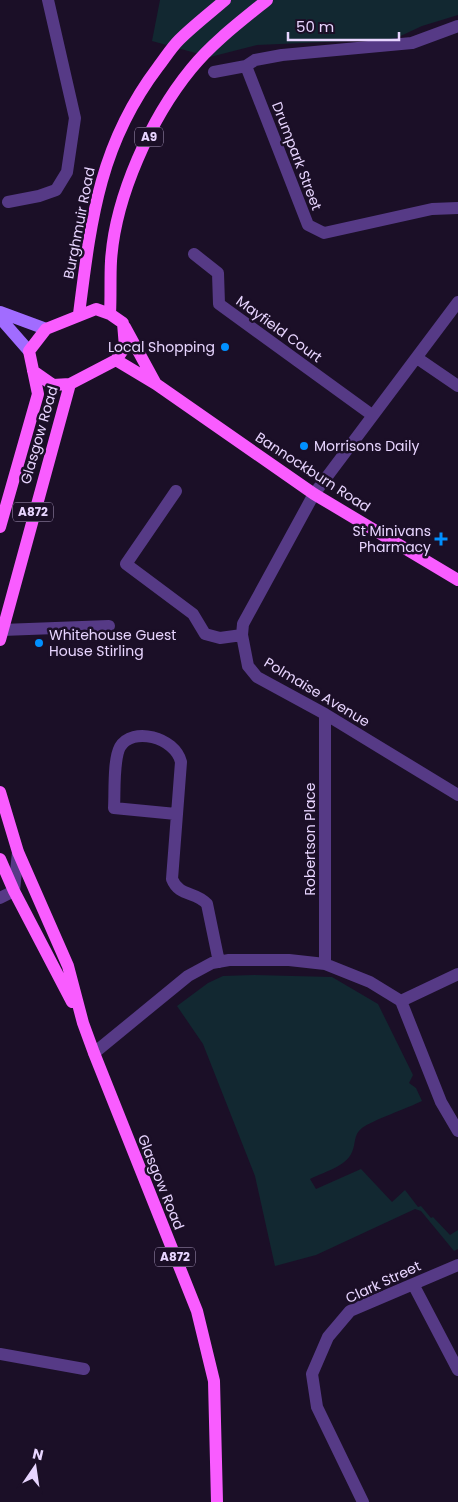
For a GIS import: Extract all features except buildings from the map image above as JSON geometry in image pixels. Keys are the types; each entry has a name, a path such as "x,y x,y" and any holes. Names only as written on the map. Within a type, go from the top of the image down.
{"main road":[{"name":"Burghmuir Road","path":"79,314 86,255 100,187 104,169 118,132 140,91 178,41 225,0"},
{"name":"A9","path":"110,314 111,259 128,182 141,152 167,104 191,68 219,40 267,0"},
{"path":"0,318 30,350 33,372 53,385 70,384 116,360 124,347 123,323 110,314 96,309 79,314 46,329 30,350"},
{"path":"0,312 46,329"},
{"name":"Bannockburn Road","path":"123,323 156,384"},
{"name":"Bannockburn Road","path":"116,360 156,384 314,494 458,580"},
{"name":"Glasgow Road","path":"0,527 38,394 33,372"},
{"name":"Glasgow Road","path":"1,635 70,384"},
{"name":"Glasgow Road","path":"0,792 18,852 68,966 83,1023 94,1053 198,1311 214,1381 218,1502"},
{"name":"Glasgow Road","path":"0,859 14,891 83,1023"}],"street":[{"path":"8,202 40,196 56,190 67,172 75,118 48,0"},
{"path":"214,72 246,66 255,60 282,55 412,43 458,26"},
{"name":"Drumpark Street","path":"246,66 308,225 324,232 432,210 458,208"},
{"name":"Mayfield Court","path":"194,254 218,273 219,304 372,415"},
{"name":"Polmaise Avenue","path":"458,302 314,494 243,624 242,635 248,666 257,678 325,714 458,795"},
{"path":"417,358 458,386"},
{"path":"176,490 126,564 193,614 205,634 220,638 242,635"},
{"path":"1,635 109,626"},
{"name":"Robertson Place","path":"325,714 325,964"},
{"path":"176,814 114,808 118,755 121,746 128,739 136,736 161,739 168,742 177,752 181,762 172,879 181,892 202,899 207,904 219,962"},
{"path":"0,898 14,891 18,852"},
{"path":"94,1053 188,976 219,962 289,960 325,964 370,982 401,1001 441,1102 458,1131"},
{"path":"401,1001 458,974"},
{"name":"Clark Street","path":"363,1502 317,1407 312,1374 328,1337 350,1312 458,1265"},
{"path":"413,1284 458,1370"},
{"path":"0,1354 84,1369"}],"shaded area":[{"path":"160,0 458,0 458,15 422,26 394,39 257,45 210,57 152,41"},
{"path":"223,976 332,977 378,1004 413,1075 409,1083 416,1088 422,1101 362,1128 356,1137 352,1152 345,1162 310,1179 316,1189 361,1169 392,1202 405,1190 418,1207 421,1206 450,1235 458,1230 458,1249 454,1251 421,1211 415,1209 316,1255 275,1266 255,1176 203,1044 177,1006 208,983"}],"place":[{"name":"Local Shopping","path":"225,347"},
{"name":"Morrisons Daily","path":"304,446"},
{"name":"St Minivans Pharmacy","path":"441,539"},
{"name":"Whitehouse Guest House Stirling","path":"39,643"}]}
